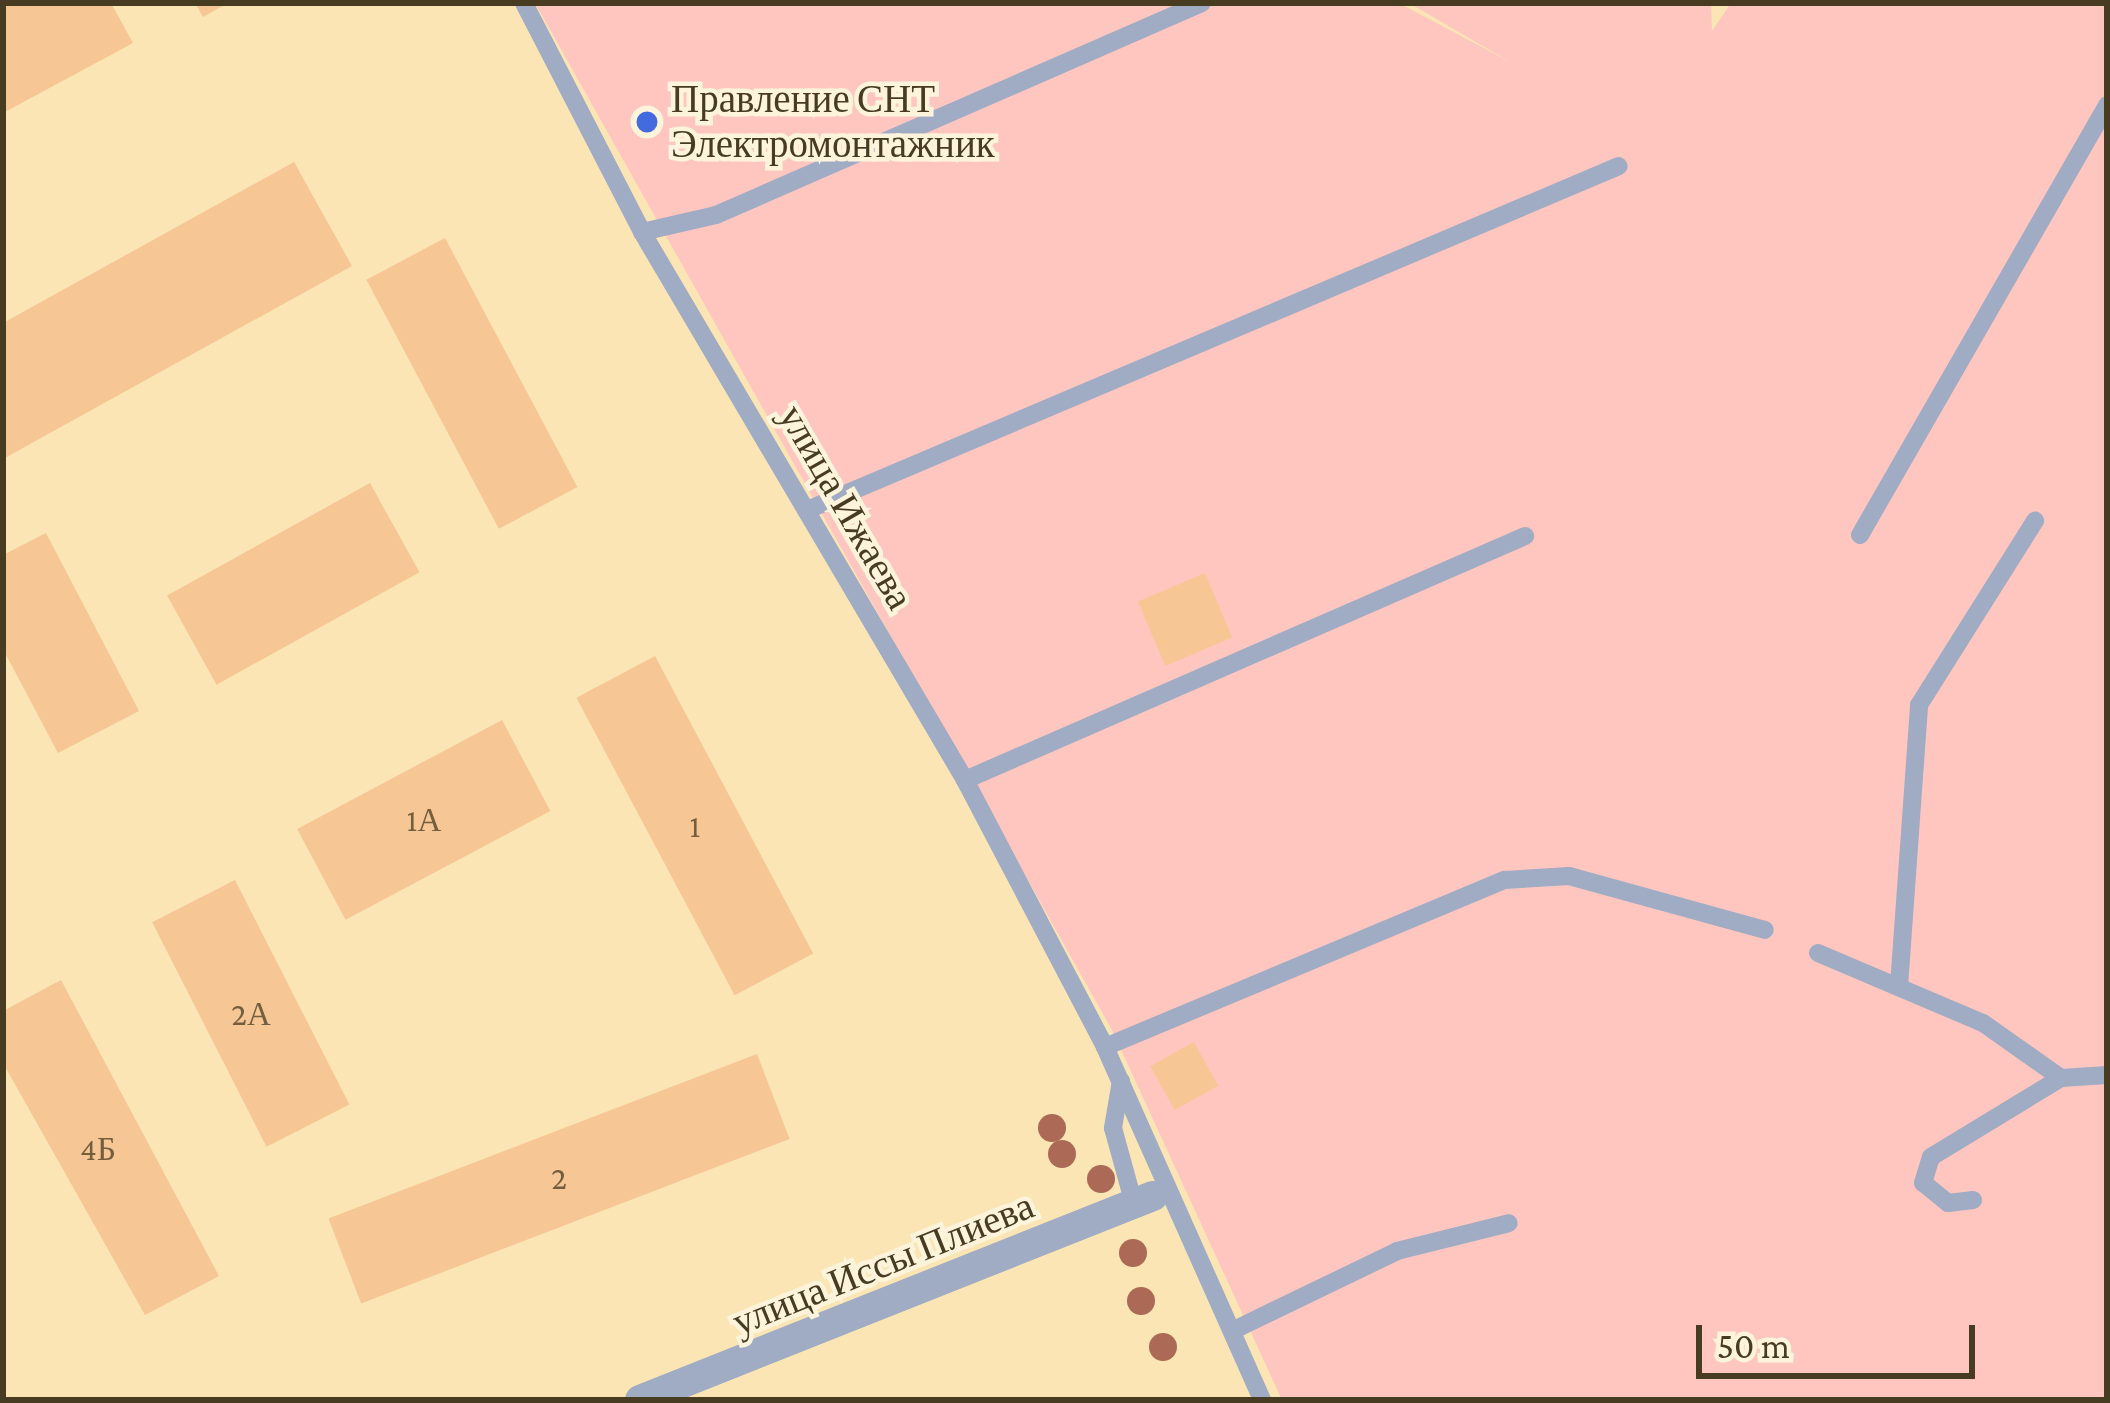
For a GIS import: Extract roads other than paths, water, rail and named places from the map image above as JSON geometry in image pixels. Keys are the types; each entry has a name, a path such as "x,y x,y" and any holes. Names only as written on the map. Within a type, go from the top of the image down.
{"street":[{"name":"улица Иссы Плиева","path":"640,1400 1143,1200"}],"lane":[{"name":"улица Ижаева","path":"524,3 642,232 812,508 964,780 1105,1047 1236,1329 1262,1400"},
{"path":"642,232 716,215 1202,3"},
{"path":"1860,535 2107,105"},
{"path":"812,508 1619,166"},
{"path":"1898,986 1919,705 2035,521"},
{"path":"964,780 1525,536"},
{"path":"1105,1047 1505,880 1569,876 1694,902 1765,930"},
{"path":"1818,953 1983,1024 2061,1078"},
{"path":"1972,1200 1948,1203 1923,1183 1931,1157 2061,1078 2107,1075"},
{"path":"1121,1082 1113,1128 1143,1200"},
{"path":"1236,1329 1397,1252 1509,1223"}],"place":[{"name":"Правление СНТ Электромонтажник","path":"647,122"}]}
